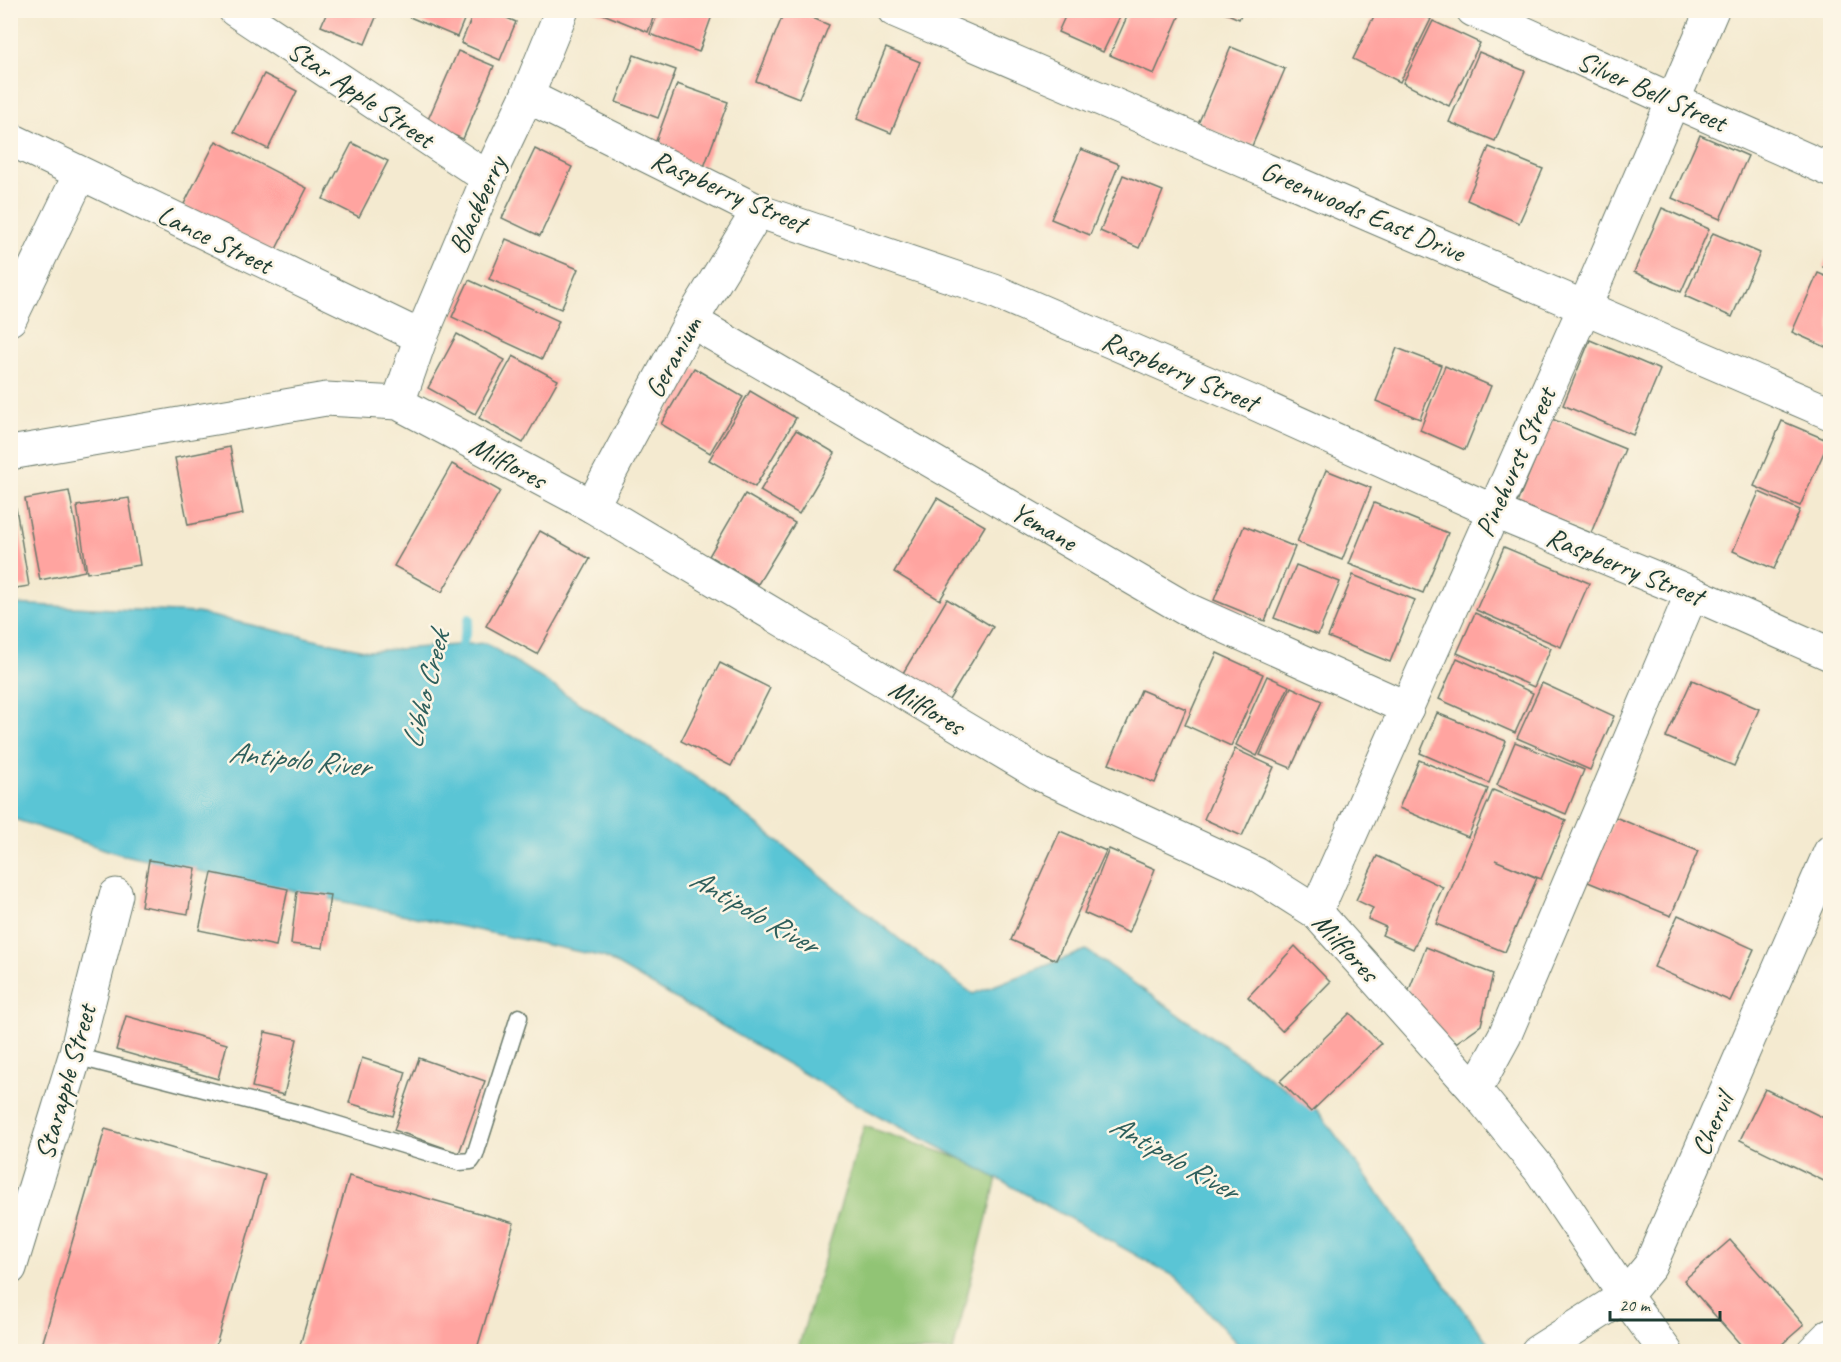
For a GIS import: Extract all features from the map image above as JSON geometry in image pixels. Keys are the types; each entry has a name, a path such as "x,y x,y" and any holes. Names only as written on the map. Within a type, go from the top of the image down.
{"street":[{"name":"Star Apple Street","path":"235,10 277,22 488,178"},
{"name":"Blackberry","path":"398,403 421,337 488,178 527,96 562,10"},
{"name":"Greenwoods East Drive","path":"894,10 1830,413"},
{"name":"Silver Bell Street","path":"1473,10 1830,170"},
{"name":"Pinehurst Street","path":"1316,912 1585,306 1712,10"},
{"name":"Raspberry Street","path":"527,96 758,211 994,291 1254,403 1493,511 1692,593 1830,654"},
{"name":"Lance Street","path":"10,139 421,337"},
{"path":"10,319 80,174"},
{"name":"Geranium","path":"592,506 692,321 758,211"},
{"name":"Yemane","path":"692,321 1186,609 1407,708"},
{"name":"Milflores","path":"10,453 326,399 398,403 592,506 1042,775 1256,874 1316,912 1475,1090 1541,1171 1625,1296 1666,1352"},
{"path":"1475,1090 1505,1035 1692,593"},
{"name":"Chervil","path":"1537,1352 1625,1296 1650,1266 1827,868"},
{"name":"Starapple Street","path":"10,1268 75,1056 116,895"},
{"path":"1813,1352 1830,1335"}],"lane":[{"path":"75,1056 309,1116 459,1162 471,1161 519,1017"}],"green space":[{"path":"864,1126 962,1159 997,1178 953,1351 797,1352"}],"water":[{"name":"Antipolo River","path":"11,604 197,613 368,651 486,643 709,786 904,943 973,994 1086,950 1318,1111 1494,1351 1244,1351 1176,1277 962,1159 856,1104 604,957 119,854 11,818"}],"building":[{"path":"328,10 379,10 365,44 321,26"},
{"path":"407,10 468,10 457,37 405,15"},
{"path":"475,10 489,10 516,22 500,60 461,43"},
{"path":"593,10 656,10 648,32"},
{"path":"659,10 714,10 699,52 650,34"},
{"path":"785,10 794,10 829,25 799,98 756,81"},
{"path":"1068,10 1123,10 1103,52 1058,32"},
{"path":"1130,10 1182,10 1154,74 1110,55"},
{"path":"1219,10 1243,10 1239,19"},
{"path":"1377,10 1413,10 1431,19 1400,82 1353,59"},
{"path":"1433,21 1480,43 1449,106 1403,83"},
{"path":"1231,47 1285,69 1252,146 1198,124"},
{"path":"886,48 920,62 891,133 857,119"},
{"path":"458,51 494,66 463,139 426,124"},
{"path":"1479,52 1525,71 1495,141 1449,122"},
{"path":"634,55 676,70 658,118 616,102"},
{"path":"264,74 297,91 268,149 234,132"},
{"path":"677,84 728,102 704,167 653,149"},
{"path":"1700,135 1748,156 1720,219 1672,198"},
{"path":"216,141 307,188 274,253 183,206"},
{"path":"352,143 388,161 359,217 323,199"},
{"path":"1489,147 1543,169 1519,223 1467,200"},
{"path":"535,149 572,167 540,236 502,218"},
{"path":"1081,149 1119,164 1090,235 1051,219"},
{"path":"1123,175 1163,191 1139,248 1100,231"},
{"path":"1662,208 1709,229 1681,292 1634,272"},
{"path":"1713,233 1760,253 1732,317 1685,296"},
{"path":"506,239 578,269 561,309 489,279"},
{"path":"1830,251 1830,270 1823,267"},
{"path":"1818,273 1830,278 1830,349 1792,332"},
{"path":"469,280 559,321 542,359 452,317"},
{"path":"457,334 505,360 475,414 428,388"},
{"path":"1590,340 1660,370 1633,435 1563,405"},
{"path":"1397,348 1441,365 1420,419 1376,401"},
{"path":"513,356 558,380 523,443 479,418"},
{"path":"1445,366 1491,386 1465,450 1420,430"},
{"path":"694,368 743,397 710,453 661,424"},
{"path":"750,391 796,418 755,487 709,460"},
{"path":"1552,419 1625,449 1591,533 1517,503"},
{"path":"1782,421 1829,441 1800,506 1754,486"},
{"path":"796,430 835,453 799,514 760,491"},
{"path":"230,447 243,514 188,525 175,458"},
{"path":"452,464 500,491 442,592 394,566"},
{"path":"1326,470 1371,488 1342,560 1297,542"},
{"path":"69,491 85,571 40,580 25,499"},
{"path":"1759,492 1800,510 1774,569 1733,551"},
{"path":"745,494 795,523 758,584 709,556"},
{"path":"129,498 140,565 87,573 77,506"},
{"path":"937,498 985,526 940,600 894,572"},
{"path":"1374,503 1448,533 1423,593 1349,564"},
{"path":"10,508 16,508 29,586 10,589"},
{"path":"1244,526 1295,547 1265,621 1214,600"},
{"path":"540,531 590,559 537,654 486,626"},
{"path":"1504,547 1589,583 1561,647 1476,610"},
{"path":"1296,565 1340,582 1318,635 1274,618"},
{"path":"1353,575 1415,600 1390,662 1328,637"},
{"path":"947,599 993,627 946,705 900,678"},
{"path":"1475,613 1551,648 1534,687 1457,653"},
{"path":"1217,653 1263,674 1231,746 1185,725"},
{"path":"1457,658 1533,693 1515,733 1439,699"},
{"path":"720,663 770,688 731,766 681,741"},
{"path":"1267,676 1289,686 1257,756 1236,745"},
{"path":"1692,680 1759,709 1734,766 1666,737"},
{"path":"1542,683 1614,716 1590,770 1517,738"},
{"path":"1291,687 1322,701 1291,768 1260,755"},
{"path":"1141,690 1186,709 1155,783 1109,764"},
{"path":"1437,713 1506,741 1489,783 1420,753"},
{"path":"1515,742 1584,770 1566,814 1497,785"},
{"path":"1235,749 1274,767 1242,836 1204,819"},
{"path":"1419,760 1488,789 1468,837 1399,808"},
{"path":"1493,790 1566,820 1541,879 1495,860 1537,878 1505,952 1436,924"},
{"path":"1615,817 1698,851 1671,916 1588,882"},
{"path":"1060,831 1106,851 1056,960 1011,940"},
{"path":"1109,849 1155,869 1129,933 1084,913"},
{"path":"1377,856 1443,887 1413,949 1382,935 1386,927 1368,919 1373,908 1356,900"},
{"path":"149,860 196,868 188,914 141,906"},
{"path":"212,873 288,889 276,946 199,930"},
{"path":"297,891 330,895 323,948 291,944"},
{"path":"1678,915 1754,949 1730,1001 1654,967"},
{"path":"1295,946 1330,982 1282,1031 1248,997"},
{"path":"1426,947 1493,974 1481,1025 1457,1042 1433,1037 1407,995"},
{"path":"1350,1013 1381,1044 1311,1112 1280,1081"},
{"path":"126,1016 227,1044 218,1079 116,1050"},
{"path":"265,1032 297,1039 284,1095 252,1087"},
{"path":"362,1058 406,1072 393,1116 349,1103"},
{"path":"419,1058 485,1081 459,1153 394,1130"},
{"path":"1765,1089 1830,1121 1830,1184 1740,1140"},
{"path":"105,1129 265,1175 214,1352 40,1352"},
{"path":"349,1176 514,1223 476,1352 298,1352"},
{"path":"1730,1240 1804,1325 1773,1352 1747,1352 1684,1280"}],"waterway":[{"name":"Libho Creek","path":"459,656 469,619"}]}
